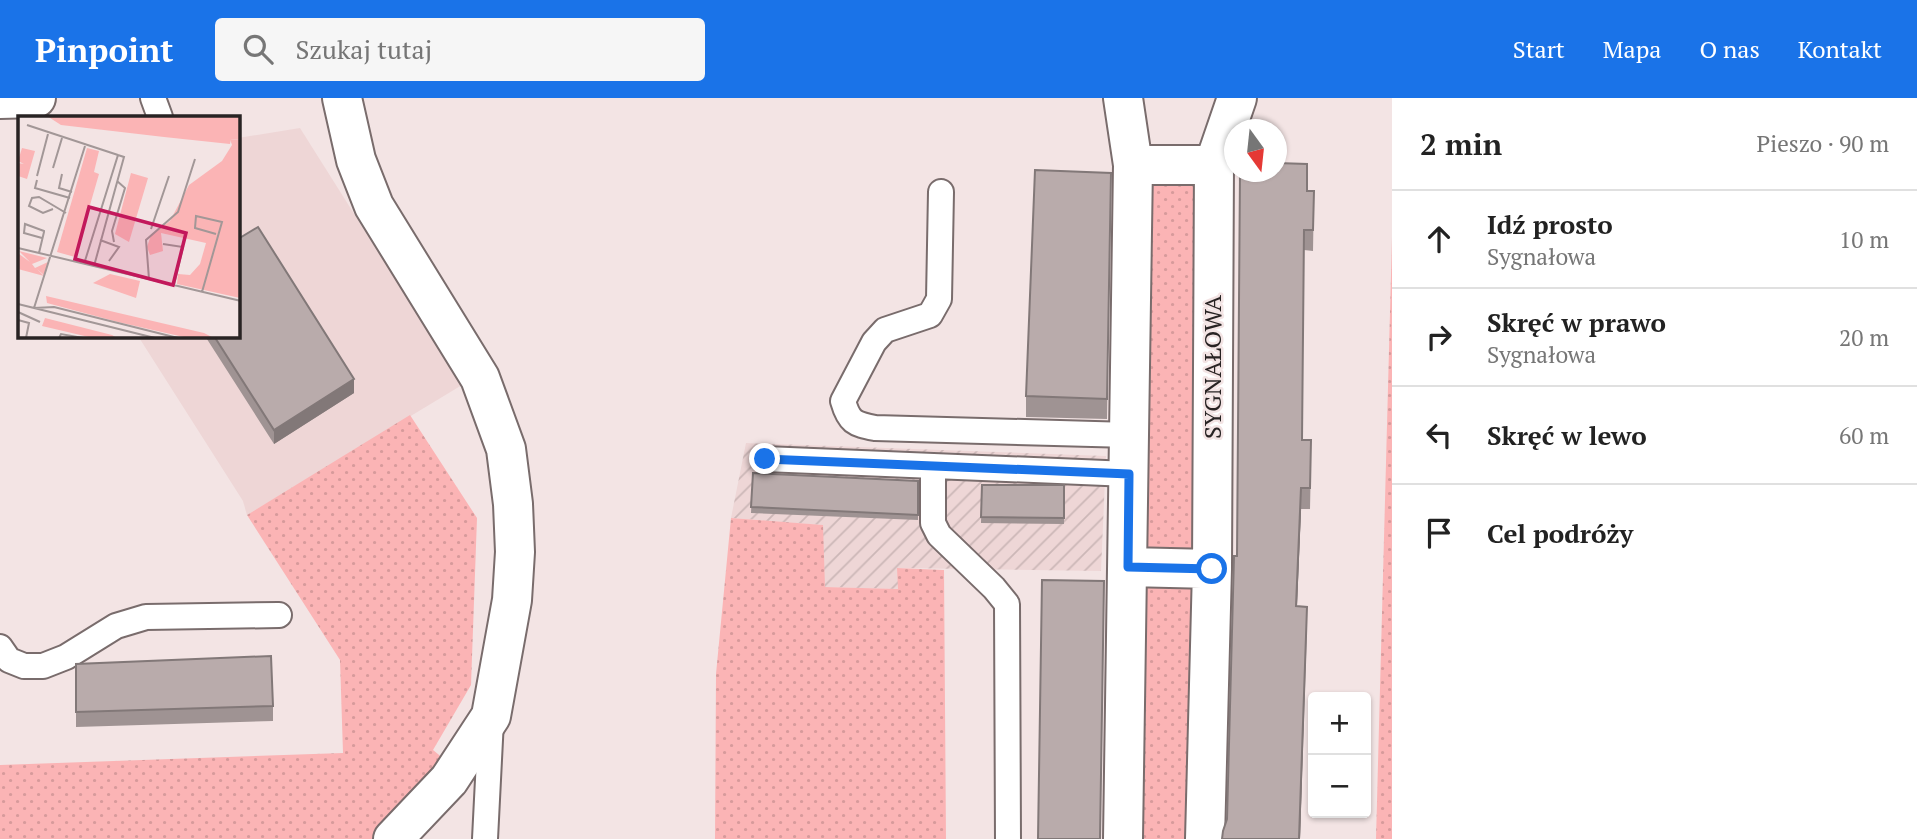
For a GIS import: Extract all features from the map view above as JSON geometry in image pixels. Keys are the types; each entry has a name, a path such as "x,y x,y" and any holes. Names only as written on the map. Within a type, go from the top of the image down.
{"street":[{"path":"0,99 36,98"},
{"path":"342,98 356,160 374,206 480,379 506,449 513,504 515,552 512,600 491,716 449,780 393,839"},
{"path":"1123,98 1133,165 1123,839"},
{"name":"SYGNAŁOWA","path":"1205,839 1212,569 1214,165 1237,98"},
{"path":"1133,165 1214,165"},
{"path":"1128,567 1212,569"}],"lane":[{"path":"153,98 160,116"},
{"path":"941,192 939,299 930,315 885,330 874,342 843,401 847,414 856,424 875,428 1130,435"},
{"path":"765,459 1129,474"},
{"path":"933,466 933,523 939,535 1007,604 1009,839"},
{"path":"0,647 9,660 24,666 43,666 66,657 116,626 146,617 279,615"},
{"path":"485,839 491,716"}],"shaded area":[{"path":"300,128 462,385 247,515 243,501 139,338 240,338 240,138"},
{"path":"1147,185 1205,186 1198,558 1141,557"},
{"path":"1392,237 1392,839 1376,839"},
{"path":"410,415 477,518 471,685 433,750 444,759 376,839 0,839 0,765 343,753 340,660 247,515"},
{"path":"746,443 1106,456 1101,571 898,568 898,589 824,587 822,525 731,518"},
{"path":"731,518 823,525 825,587 898,589 897,568 944,570 946,839 715,839 716,674"},
{"path":"1142,582 1199,583 1193,839 1136,839"}],"building":[{"path":"1287,163 1307,164 1307,191 1314,191 1313,230 1304,230 1302,440 1311,440 1310,488 1301,488 1296,606 1307,607 1299,839 1222,839 1227,819 1234,556 1237,556 1240,182 1287,182"},
{"path":"1035,170 1111,173 1107,399 1026,396"},
{"path":"258,227 354,379 274,430 215,338 240,338 240,238"},
{"path":"753,473 918,481 918,515 751,507"},
{"path":"982,485 1064,485 1064,518 981,517"},
{"path":"1042,580 1104,581 1100,839 1038,839"},
{"path":"271,656 273,706 76,712 76,664"}],"route":[{"path":"765,459 1129,474 1128,567 1212,569"}]}
